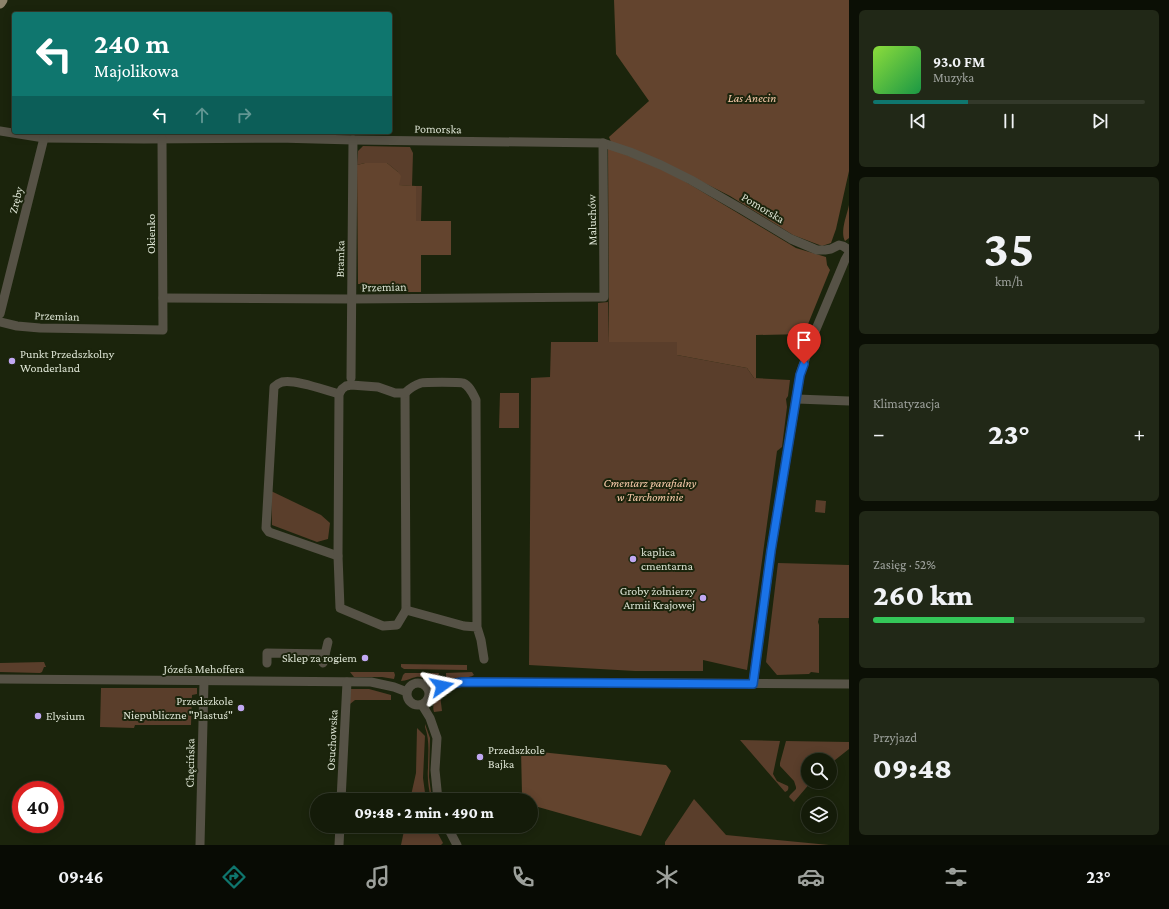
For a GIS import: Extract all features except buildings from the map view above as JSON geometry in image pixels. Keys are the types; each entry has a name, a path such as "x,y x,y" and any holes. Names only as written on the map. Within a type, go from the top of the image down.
{"street":[{"name":"Pomorska","path":"0,131 12,133"},
{"name":"Pomorska","path":"19,134 44,138 145,135 162,139 278,138 603,143 661,164 791,238 817,250 831,249 839,245 849,250"},
{"name":"Zręby","path":"0,314 44,138"},
{"name":"Okienko","path":"162,139 163,330"},
{"name":"Bramka","path":"351,378 354,140"},
{"name":"Maluchów","path":"603,143 604,297"},
{"path":"753,684 771,551 800,375 811,341 849,253"},
{"name":"Przemian","path":"163,298 352,300 604,297"},
{"name":"Przemian","path":"0,322 17,326 40,328 163,330"},
{"path":"338,394 303,384 288,382 279,383 274,387 266,528 269,532 338,556"},
{"path":"405,393 406,610 397,625 383,626 340,608 338,556 338,394 346,386 351,385 378,387 395,393 405,393 410,388 422,383 463,383 470,389 476,400 477,627 484,659"},
{"path":"797,399 849,401"},
{"path":"406,610 464,626 477,627"},
{"path":"323,664 328,642"},
{"path":"267,663 267,653 325,654"},
{"name":"Józefa Mehoffera","path":"0,679 371,682 408,692"},
{"name":"Chęcińska","path":"200,845 204,681"},
{"name":"Osuchowska","path":"341,793 347,682"},
{"path":"429,691 442,686 462,682 849,684"},
{"path":"413,684 423,684 429,691 429,697 422,705 413,704 409,701 407,696 410,687 413,684"},
{"path":"422,705 430,718 437,738 435,770 437,793"},
{"path":"339,845 340,833"},
{"path":"451,833 457,845"}],"green space":[{"name":"Las Anecin","path":"614,0 849,0 849,171 836,229 831,243 822,246 793,235 730,196 659,160 611,142 609,137 649,101 616,54"},
{"path":"363,146 410,147 413,153 412,186 399,185 398,172 387,163 365,163 357,165 358,151"},
{"path":"608,148 653,165 676,176 796,248 826,257 827,265 830,270 804,334 756,335 756,378 754,378 747,368 677,355 677,342 609,342"},
{"path":"365,163 387,163 401,176 399,185 416,186 416,221 451,221 451,255 421,255 421,292 361,292 360,284 358,284 357,165"},
{"path":"416,186 422,186 421,221 416,221"},
{"path":"849,205 849,238 845,241 843,233 844,223"},
{"name":"Cmentarz parafialny w Tarchominie","path":"608,302 609,342 677,342 677,355 747,368 754,378 790,380 788,396 786,399 787,407 782,447 777,451 747,670 703,660 703,671 635,671 529,665 531,378 550,377 551,342 598,342 598,303"},
{"path":"500,393 519,393 519,428 499,428"},
{"path":"271,491 321,515 330,523 328,539 317,542 272,525"},
{"path":"816,500 826,501 825,513 815,512"},
{"path":"778,563 849,565 849,618 819,618 819,673 811,672 809,674 777,675 766,662"},
{"path":"44,662 46,667 44,667 40,673 0,672 0,663"},
{"path":"401,664 467,665 467,670 404,669 401,667"},
{"path":"350,672 394,672 395,675 394,679 382,677 354,677"},
{"path":"472,672 474,675 472,676 446,679 446,673"},
{"path":"405,673 439,673 438,677 435,677 435,681 416,677 401,681"},
{"path":"101,688 197,688 197,694 192,695 191,725 135,725 134,728 100,727"},
{"path":"350,689 369,689 391,695 391,700 355,700 350,704"},
{"path":"440,695 442,711 434,712 434,703"},
{"path":"425,724 430,738 429,777 431,793 428,780 428,742"},
{"path":"417,728 425,736 423,778 425,793 412,793 416,773"},
{"path":"740,740 780,741 773,774 777,781 788,786 788,790 785,792"},
{"path":"786,741 849,742 849,749 837,758 837,753 801,753 801,789 805,789 794,802 789,797 796,789 794,781 780,766"},
{"path":"521,750 666,765 671,771 641,836 538,807 538,793 522,793"},
{"path":"694,799 726,835 829,845 665,845 665,842"},
{"path":"404,833 438,833 443,843 441,845 401,845"}],"place":[{"name":"Punkt Przedszkolny Wonderland","path":"12,361"},
{"name":"kaplica cmentarna","path":"633,559"},
{"name":"Groby żołnierzy Armii Krajowej","path":"703,598"},
{"name":"Sklep za rogiem","path":"365,658"},
{"name":"Przedszkole Niepubliczne \"Plastuś\"","path":"241,708"},
{"name":"Elysium","path":"38,716"},
{"name":"Przedszkole Bajka","path":"480,757"}],"route":[{"path":"442,686 462,682 753,684 771,551 800,375 804,364"}]}
